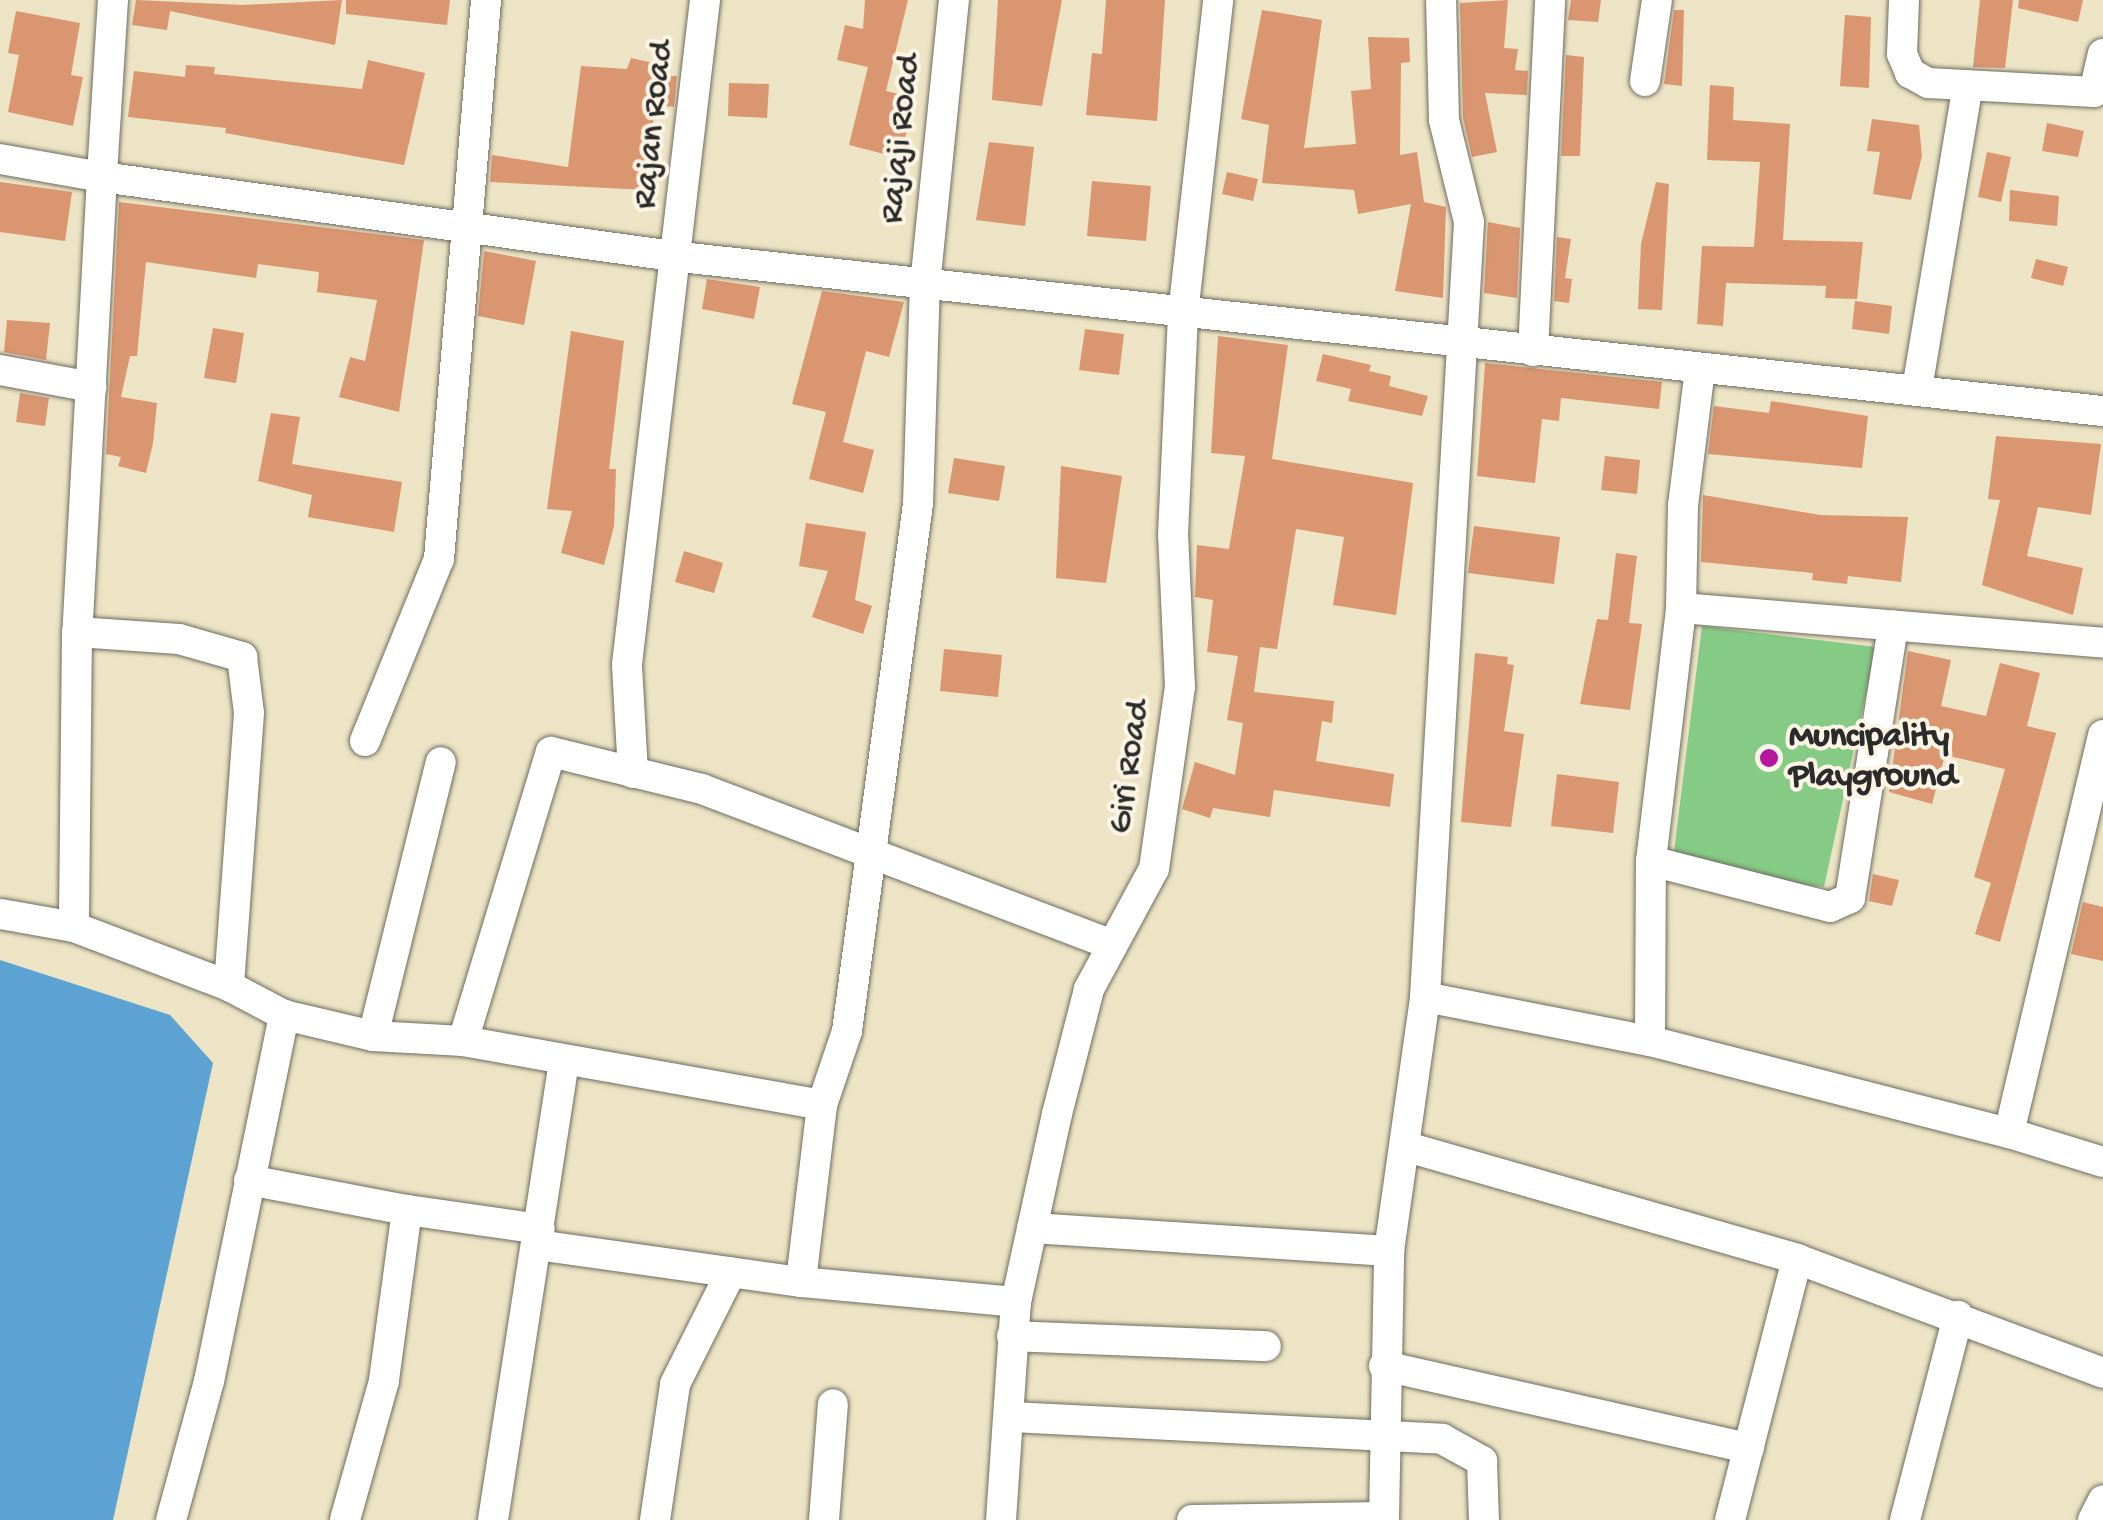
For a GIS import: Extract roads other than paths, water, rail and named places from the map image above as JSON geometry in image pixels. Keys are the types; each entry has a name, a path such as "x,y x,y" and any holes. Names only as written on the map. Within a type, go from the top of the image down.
{"street":[{"path":"74,927 77,632 113,0"},
{"path":"365,741 439,560 462,227 486,0"},
{"name":"Rajan Road","path":"634,772 627,664 680,257 705,0"},
{"name":"Rajaji Road","path":"801,1282 822,1105 847,1031 918,504 925,284 954,0"},
{"name":"Giri Road","path":"1001,1520 1012,1417 1016,1302 1089,989 1154,868 1180,687 1173,535 1183,314 1218,0"},
{"path":"1192,1520 1384,1518 1389,1251 1407,1147 1425,997 1468,222 1444,120 1441,0"},
{"path":"1533,351 1550,0"},
{"path":"1645,81 1657,0"},
{"path":"1904,0 1902,54 1910,73 1928,83 2098,93 2103,54"},
{"path":"1917,388 1968,85"},
{"path":"0,159 102,178 680,257 2103,411"},
{"path":"1650,1041 1650,861 1680,608 1683,505 1700,369"},
{"path":"0,370 90,387"},
{"path":"1680,608 2103,643"},
{"path":"1650,861 1830,907 1850,898 1893,625"},
{"path":"77,632 179,639 242,657 249,713 229,986"},
{"path":"2009,1133 2103,734"},
{"path":"464,1041 551,752 702,789 1112,946"},
{"path":"373,1036 441,762"},
{"path":"0,914 74,927 229,986 284,1015 373,1036 464,1041 564,1064 822,1105"},
{"path":"1425,997 1650,1041 2009,1133 2103,1162"},
{"path":"171,1520 209,1381 284,1015"},
{"path":"492,1520 564,1064"},
{"path":"1407,1147 1797,1259 1958,1316 2103,1374"},
{"path":"249,1180 730,1272 1016,1302"},
{"path":"345,1520 384,1380 407,1210"},
{"path":"1032,1228 1389,1251"},
{"path":"1730,1520 1797,1259"},
{"path":"655,1520 675,1384 730,1272"},
{"path":"1905,1520 1958,1316"},
{"path":"1012,1336 1266,1346"},
{"path":"1384,1366 1749,1448"},
{"path":"824,1520 833,1404"},
{"path":"1012,1417 1442,1439 1482,1461 1484,1520"},
{"path":"2093,1520 2103,1500"}],"water":[{"path":"0,960 170,1015 213,1063 113,1520 0,1520"}],"place":[{"name":"Muncipality Playground","path":"1769,758"}]}
